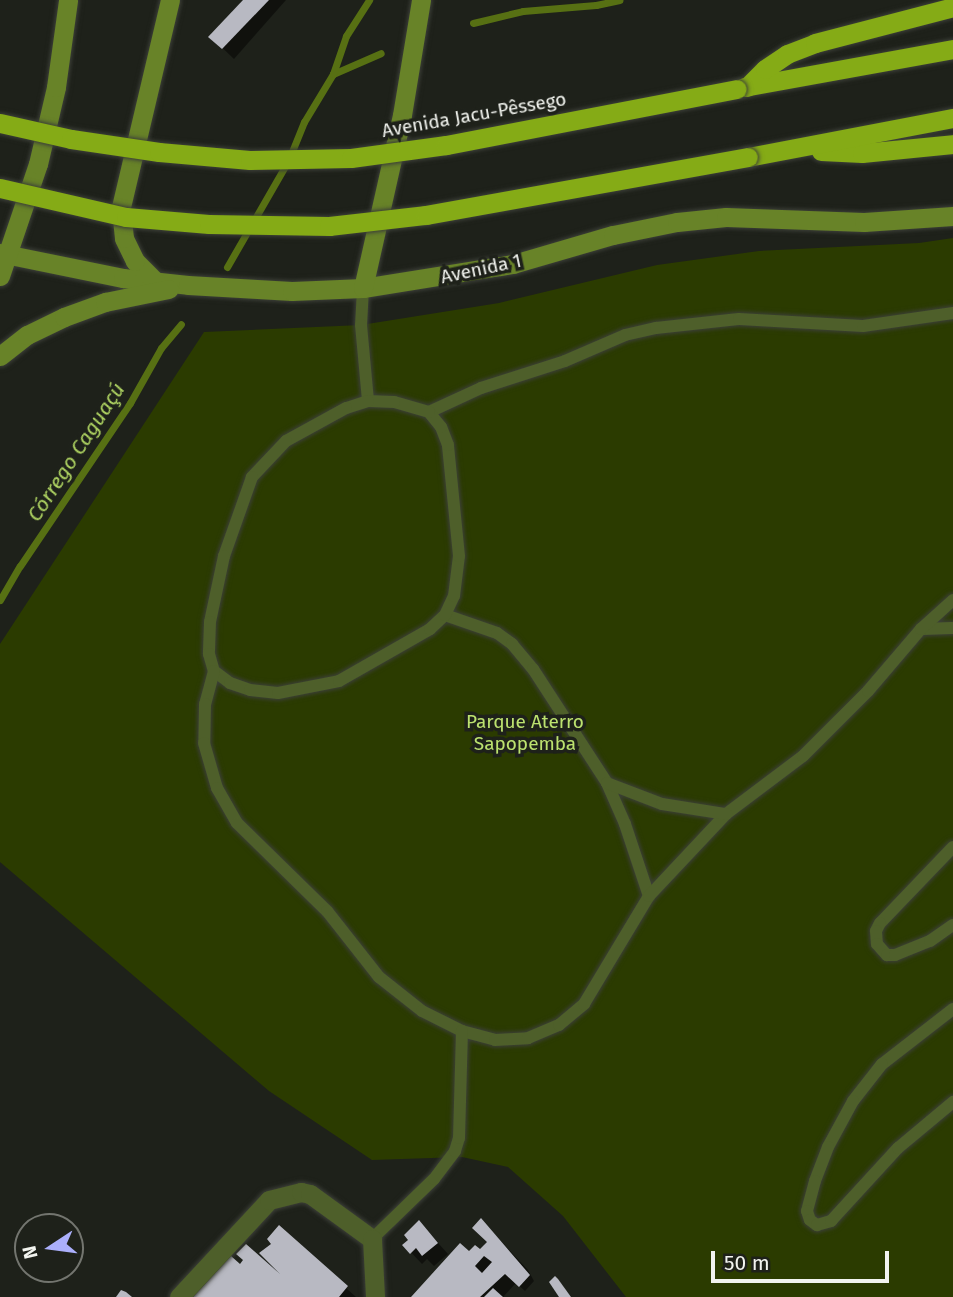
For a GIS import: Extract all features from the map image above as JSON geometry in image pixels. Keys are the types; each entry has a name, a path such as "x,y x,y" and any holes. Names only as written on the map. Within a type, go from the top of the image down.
{"highway":[{"path":"742,88 787,54 815,43 953,7"},
{"name":"Avenida Jacu-Pêssego","path":"0,123 71,139 159,152 250,160 351,158 446,145 953,49"},
{"path":"0,188 126,217 209,225 329,226 426,215 803,148 953,118"},
{"path":"803,148 862,153 953,144"}],"main road":[{"path":"0,276 4,255 38,164 56,86 68,0"},
{"path":"156,282 135,261 124,238 121,207 170,0"},
{"path":"363,288 402,115 421,0"},
{"name":"Avenida 1","path":"4,255 156,282 292,291 363,288 513,264 613,235 677,222 726,217 864,222 953,216"},
{"path":"0,356 27,335 105,302 188,285"}],"street":[{"path":"179,1297 269,1200 291,1192 310,1195 373,1239 375,1297"}],"lane":[{"path":"363,288 361,325 368,401"},
{"path":"429,412 481,388 565,361 625,335 656,328 739,319 863,326 953,313"},
{"path":"214,671 230,683 250,690 278,693 339,681 429,629 445,615 454,596 459,556 448,445 441,427 429,412 394,402 368,401 328,416 286,441 252,477 224,556 210,622 209,654 214,671 205,704 204,743 217,788 237,822 327,911 379,977 422,1011 462,1031 495,1040 528,1038 559,1026 584,1004 649,896 726,814 803,756 868,691 921,629 953,600"},
{"path":"445,615 486,628 512,644 533,669 607,783 625,824 649,896"},
{"path":"921,629 953,628"},
{"path":"607,783 662,804 726,814"},
{"path":"953,847 880,922 876,930 877,944 887,955 895,955 930,941 953,925"},
{"path":"953,1009 882,1064 853,1101 828,1147 815,1181 807,1211 810,1220 817,1225 831,1221 849,1197 898,1148 953,1102"},
{"path":"373,1239 434,1179 455,1151 459,1138 462,1031"}],"green space":[{"name":"Parque Aterro Sapopemba","path":"953,238 953,1297 626,1297 563,1216 508,1167 462,1157 372,1160 269,1091 0,862 0,644 204,332 361,325 499,303 657,265 759,251 919,243"}],"building":[{"path":"243,0 269,0 222,49 208,37"},
{"path":"481,1218 530,1275 519,1287 505,1274 480,1297 411,1297 460,1243 469,1251 475,1245 480,1249 487,1242 472,1228","holes":["484,1256 492,1262 482,1273 475,1266"]},
{"path":"419,1220 438,1243 422,1256 416,1248 410,1254 402,1245 408,1240 404,1235"},
{"path":"279,1225 348,1286 339,1297 193,1297 231,1256 240,1264 243,1260 236,1254 246,1244 280,1274 259,1253 271,1244 267,1239"},
{"path":"555,1276 571,1297 559,1297 549,1282"},
{"path":"493,1288 503,1297 484,1297"},
{"path":"121,1290 126,1292 132,1297 116,1297"}],"waterway":[{"name":"Córrego Caguaçú","path":"227,267 289,159 304,122 333,74 346,36 369,0"},
{"path":"473,23 523,11 596,5 619,0"},
{"path":"333,74 381,53"},
{"name":"Córrego Caguaçú","path":"0,600 130,403 161,348 181,324"}]}
